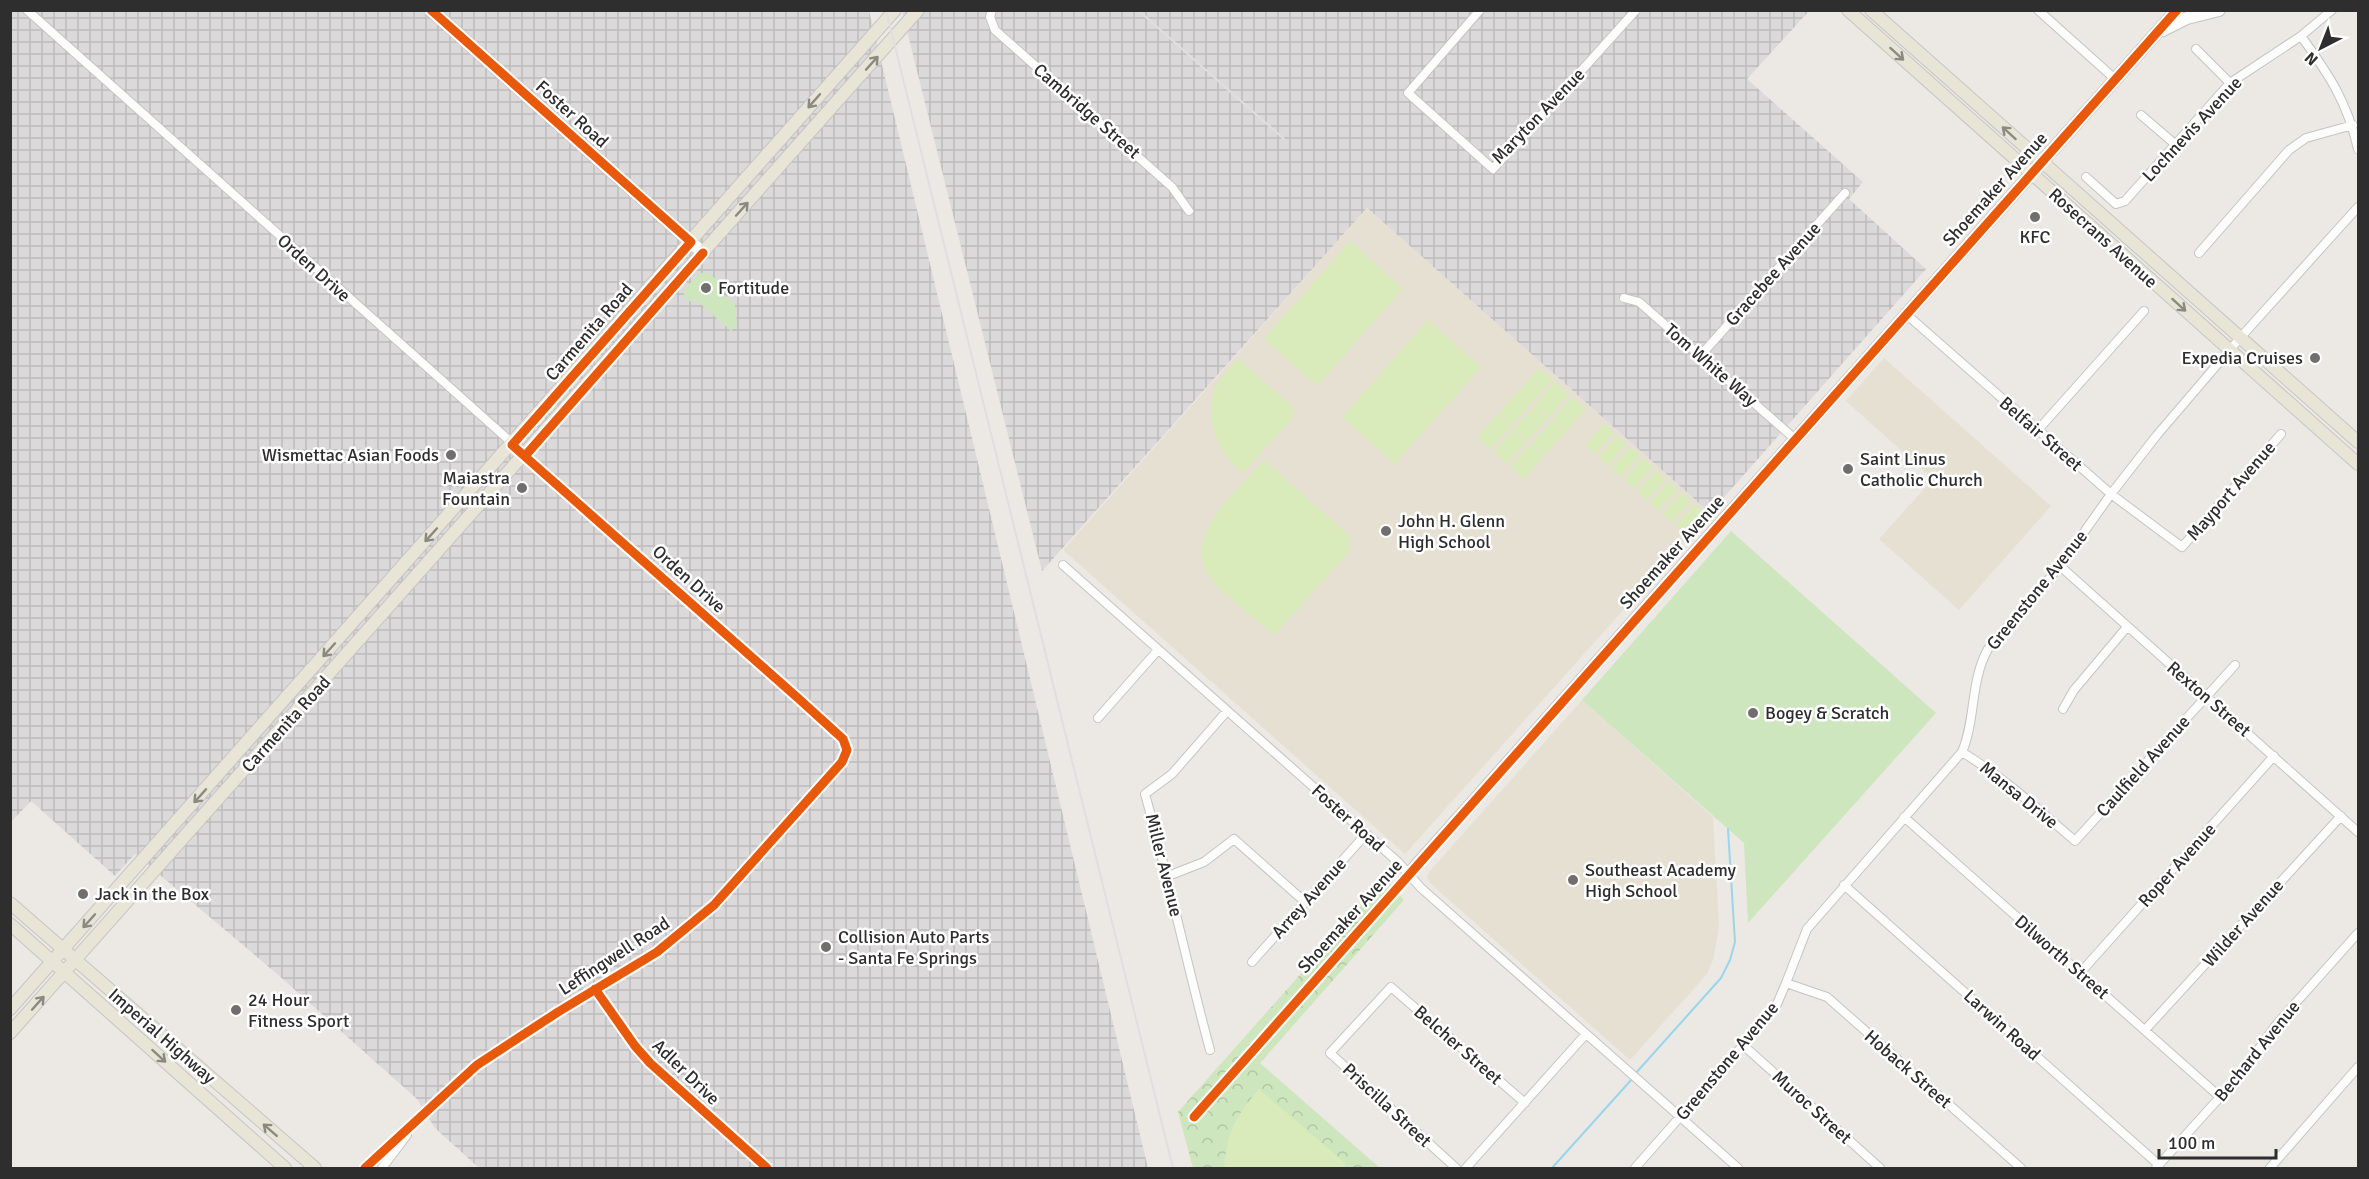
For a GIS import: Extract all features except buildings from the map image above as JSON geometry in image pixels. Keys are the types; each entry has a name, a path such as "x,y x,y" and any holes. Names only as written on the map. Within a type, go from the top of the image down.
{"main road":[{"name":"Carmenita Road","path":"10,1009 895,10"},
{"name":"Carmenita Road","path":"10,1033 525,456 918,10"},
{"name":"Rosecrans Avenue","path":"1848,10 2229,351 2320,431 2356,457"},
{"name":"Rosecrans Avenue","path":"1871,10 2358,442"},
{"path":"1941,93 1953,83"},
{"path":"2293,407 2304,394"},
{"path":"2320,431 2331,418"},
{"path":"368,606 381,618"},
{"name":"Imperial Highway","path":"10,903 315,1168"},
{"name":"Imperial Highway","path":"10,924 285,1168"}],"street":[{"name":"Orden Drive","path":"27,10 843,739"},
{"name":"Foster Road","path":"431,10 704,253"},
{"name":"Cambridge Street","path":"992,10 990,17 995,30 1172,187 1189,211"},
{"name":"Maryton Avenue","path":"1480,10 1408,93 1493,170 1636,10"},
{"name":"Shoemaker Avenue","path":"1194,1117 2177,10"},
{"path":"2157,33 2187,18 2219,10"},
{"name":"Lochnevis Avenue","path":"2086,177 2115,204 2120,204 2130,197 2230,83 2301,36 2332,10"},
{"path":"2040,11 2115,79"},
{"path":"2301,36 2331,78 2353,125 2358,149"},
{"path":"2196,49 2230,83"},
{"path":"2141,115 2176,145"},
{"path":"2199,253 2289,150 2306,138 2353,125"},
{"name":"Gracebee Avenue","path":"1701,355 1845,193"},
{"name":"Greenstone Avenue","path":"1635,1168 1767,1018 1777,1004 1807,929 1962,752 1971,723 1976,678 1988,649 2060,566 2111,494 2157,435 2240,338 2358,207"},
{"name":"Tom White Way","path":"1624,298 1639,302 1795,439"},
{"path":"2037,431 2144,311"},
{"name":"Belfair Street","path":"1906,314 2111,494 2182,548"},
{"name":"Mayport Avenue","path":"2182,548 2281,434"},
{"name":"Foster Road","path":"1063,565 1738,1168"},
{"name":"Rexton Street","path":"2060,566 2358,832"},
{"path":"2063,709 2074,690 2127,627"},
{"path":"1098,718 1158,650"},
{"name":"Caulfield Avenue","path":"2075,841 2235,665"},
{"name":"Miller Avenue","path":"1210,1050 1168,876 1145,794 1172,774 1227,711"},
{"name":"Leffingwell Road","path":"365,1168 477,1065 657,952 714,905 842,762 847,750 843,739"},
{"name":"Mansa Drive","path":"1962,752 1992,770 2075,841"},
{"name":"Roper Avenue","path":"2080,973 2274,756"},
{"name":"Wilder Avenue","path":"2145,1030 2341,816"},
{"name":"Dilworth Street","path":"1904,817 2220,1097"},
{"name":"Arrey Avenue","path":"1252,962 1366,834"},
{"path":"1168,876 1204,862 1234,839 1305,902"},
{"name":"Larwin Road","path":"1844,885 2157,1167"},
{"name":"Bechard Avenue","path":"2157,1167 2239,1076 2276,1025 2358,933"},
{"name":"Hoback Street","path":"1786,983 1827,998 2021,1168"},
{"name":"Belcher Street","path":"1391,987 1525,1103"},
{"name":"Priscilla Street","path":"1391,987 1330,1053 1456,1168"},
{"name":"Adler Drive","path":"595,989 635,1046 650,1063 767,1168"},
{"path":"1467,1168 1586,1034"},
{"name":"Muroc Street","path":"1743,1045 1880,1168"},
{"path":"2271,1168 2358,1066"},
{"name":"Leffingwell Road","path":"382,1168 416,1122"}],"shaded area":[{"path":"11,11 869,11 1148,1168 479,1168 435,1128 417,1099 276,973 135,854 115,876 31,801 11,822"},
{"path":"902,11 1809,11 1747,79 1863,182 1849,199 1926,269 1710,513 1367,208 1042,571"},
{"name":"John H. Glenn High School","path":"1367,208 1710,513 1405,854 1063,550"},
{"path":"1884,358 2051,506 1959,610 1879,539 1933,479 1846,401"},
{"name":"Southeast Academy High School","path":"1582,700 1713,817 1719,927 1713,960 1707,974 1630,1060 1430,883 1427,877"}],"green space":[{"path":"1350,241 1403,289 1317,386 1264,339"},
{"path":"705,272 717,280 721,292 735,304 737,324 731,331 695,299 692,303 685,297 683,291 698,274"},
{"path":"1428,320 1481,367 1395,464 1342,417"},
{"path":"1238,359 1293,407 1293,418 1243,473 1220,446 1212,424 1211,412 1217,385"},
{"path":"1539,368 1552,380 1511,426 1498,414"},
{"path":"1555,382 1569,394 1549,417 1535,405"},
{"path":"1572,397 1586,409 1566,432 1552,420"},
{"path":"1535,406 1548,418 1528,440 1514,428"},
{"path":"1497,415 1511,427 1490,449 1477,437"},
{"path":"1552,421 1565,433 1545,455 1531,443"},
{"path":"1604,424 1614,433 1595,454 1585,445"},
{"path":"1514,429 1527,441 1507,464 1494,452"},
{"path":"1617,436 1627,444 1608,466 1598,457"},
{"path":"1531,444 1544,456 1524,479 1510,467"},
{"path":"1630,447 1640,455 1621,477 1611,468"},
{"path":"1643,458 1653,467 1634,488 1624,479"},
{"path":"1264,460 1349,535 1349,552 1274,635 1212,580 1203,564 1202,547 1207,531 1216,515"},
{"path":"1656,470 1666,479 1646,500 1637,491"},
{"path":"1669,481 1678,490 1659,511 1649,503"},
{"path":"1681,493 1691,501 1672,523 1662,514"},
{"path":"1695,504 1704,513 1685,534 1676,525"},
{"path":"1731,531 1936,713 1748,923 1744,843 1582,700"},
{"path":"1385,879 1404,900 1260,1063 1380,1168 1193,1168 1178,1112"},
{"path":"1259,1089 1345,1163 1345,1168 1224,1168 1230,1134 1238,1117"}],"waterway":[{"path":"1635,1074 1721,978 1730,960 1735,942 1728,829"},
{"path":"1552,1168 1632,1079"}],"railway":[{"path":"886,10 1173,1168"},
{"path":"1138,10 1284,139"}],"cycle path":[{"path":"365,1168 477,1065 558,1012 657,952 714,905 842,762 847,750 843,739 512,445 691,242 431,10"},
{"path":"1194,1117 2177,10"},
{"path":"525,456 703,253"},
{"path":"595,989 635,1046 650,1063 767,1168"}],"place":[{"name":"KFC","path":"2035,217"},
{"name":"Fortitude","path":"706,288"},
{"name":"Expedia Cruises","path":"2315,358"},
{"name":"Wismettac Asian Foods","path":"451,455"},
{"name":"Saint Linus Catholic Church","path":"1848,469"},
{"name":"Maiastra Fountain","path":"522,488"},
{"name":"John H. Glenn High School","path":"1386,531"},
{"name":"Bogey & Scratch","path":"1753,713"},
{"name":"Southeast Academy High School","path":"1573,880"},
{"name":"Jack in the Box","path":"83,894"},
{"name":"Collision Auto Parts - Santa Fe Springs","path":"826,947"},
{"name":"24 Hour Fitness Sport","path":"236,1010"}]}
